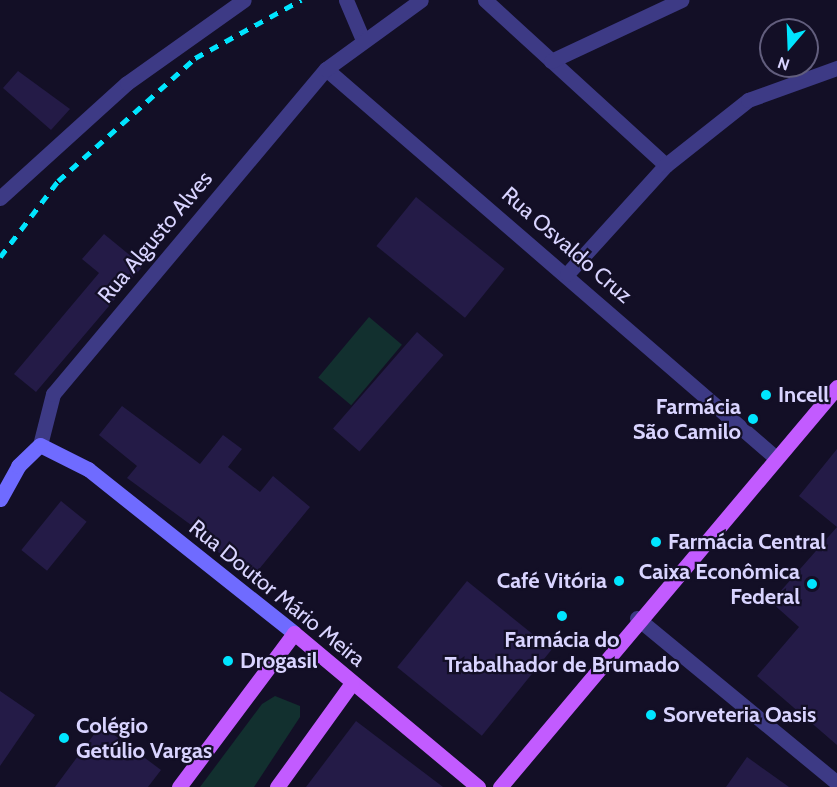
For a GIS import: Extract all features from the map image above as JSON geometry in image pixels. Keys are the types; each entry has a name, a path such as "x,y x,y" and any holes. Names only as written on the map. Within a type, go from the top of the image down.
{"main road":[{"path":"500,787 637,618 837,387"},
{"path":"0,499 18,466 40,445"},
{"name":"Rua Doutor Mário Meira","path":"40,445 88,469 294,633 478,787"},
{"path":"179,787 294,633"},
{"path":"276,787 352,683"}],"street":[{"path":"0,198 127,83 244,0"},
{"path":"346,0 363,40"},
{"name":"Rua Algusto Alves","path":"40,445 53,394 326,69 421,0"},
{"path":"485,0 666,165"},
{"path":"551,61 681,0"},
{"path":"567,274 666,165 748,100 837,68"},
{"name":"Rua Osvaldo Cruz","path":"326,69 567,274 776,458"},
{"path":"637,618 837,783"}],"green space":[{"path":"369,317 402,345 351,405 318,378"},
{"path":"275,696 300,706 300,717 254,787 200,787 262,704"}],"building":[{"path":"18,71 70,109 51,130 3,88"},
{"path":"416,197 505,269 465,318 376,246"},
{"path":"104,234 143,266 36,392 14,374 99,273 82,259"},
{"path":"417,332 443,355 359,452 333,429"},
{"path":"122,406 200,464 223,435 242,449 228,467 260,492 273,476 310,507 251,579 213,548 217,544 127,478 137,466 99,435"},
{"path":"837,449 837,527 799,496"},
{"path":"61,501 87,522 47,571 21,550"},
{"path":"837,527 837,745 757,676 799,627 771,602"},
{"path":"467,581 552,650 482,736 397,667"},
{"path":"0,691 35,715 0,766"},
{"path":"356,721 443,787 306,787"},
{"path":"101,725 161,770 148,787 55,787"},
{"path":"747,757 789,787 726,787"}],"railway":[{"path":"0,257 58,181 195,58 301,0"}],"place":[{"name":"Incell","path":"766,395"},
{"name":"Farmácia São Camilo","path":"753,419"},
{"name":"Farmácia Central","path":"656,542"},
{"name":"Café Vitória","path":"619,581"},
{"name":"Caixa Econômica Federal","path":"812,584"},
{"name":"Farmácia do Trabalhador de Brumado","path":"562,616"},
{"name":"Drogasil","path":"228,661"},
{"name":"Sorveteria Oasis","path":"651,715"},
{"name":"Colégio Getúlio Vargas","path":"64,738"}]}
